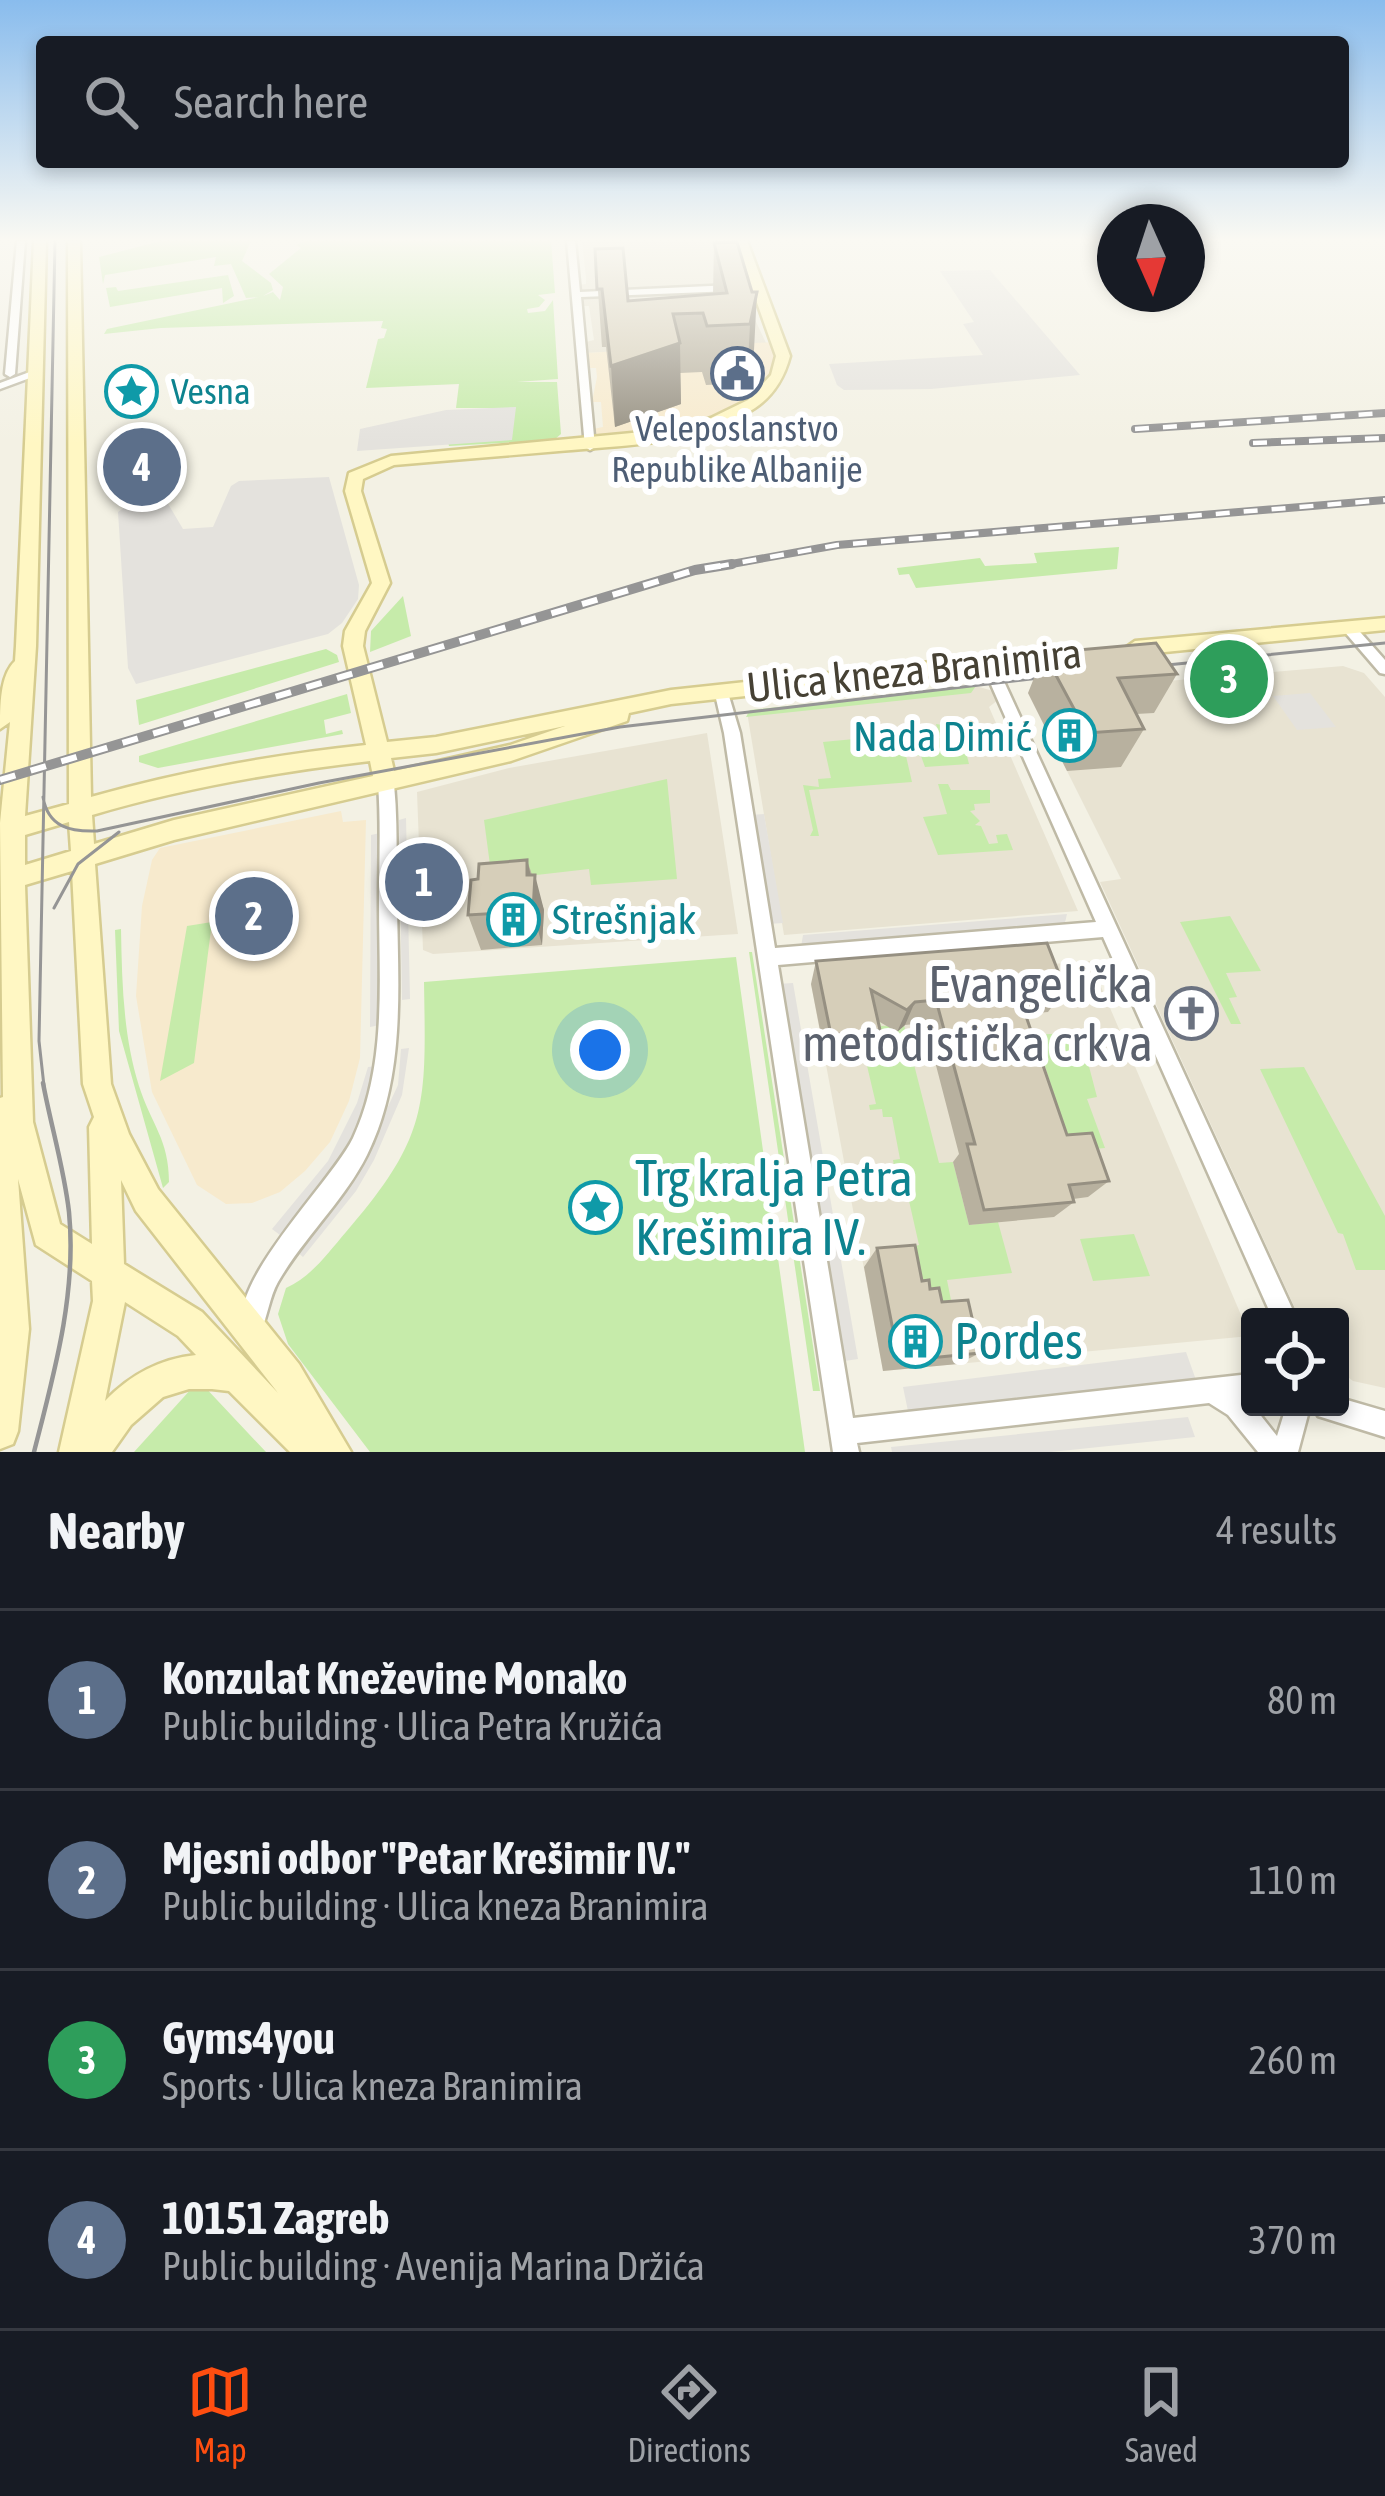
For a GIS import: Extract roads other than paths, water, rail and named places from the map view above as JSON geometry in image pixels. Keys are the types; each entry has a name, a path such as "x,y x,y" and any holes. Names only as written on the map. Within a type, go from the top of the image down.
{"main road":[{"path":"37,309 26,646 4,875 14,1084 24,1160 40,1221 58,1245 111,1272 190,1324 317,1452"},
{"path":"75,309 80,809 111,1272 101,1354 77,1452"},
{"path":"386,784 353,646 355,631 381,583 352,488 355,476 392,461 590,446 700,427 733,414 766,391 782,367 783,356 766,309"},
{"name":"Ulica kneza Branimira","path":"1104,651 1385,624"},
{"path":"0,721 4,687 26,646"},
{"name":"Ulica kneza Branimira","path":"7,831 216,773 470,739 721,690 1081,653"},
{"name":"Ulica kneza Branimira","path":"4,875 581,732 659,700"},
{"path":"0,1431 12,1329 2,1184 14,1084"},
{"path":"102,1102 147,1200 312,1411 333,1452"},
{"path":"92,1452 118,1413 156,1380 194,1369 237,1375"}],"street":[{"path":"10,374 15,309"},
{"path":"576,309 590,446"},
{"path":"0,326 14,324"},
{"path":"0,386 34,373"},
{"path":"1348,627 1385,669"},
{"path":"988,662 1280,1308"},
{"path":"721,690 732,733 845,1442 1241,1386"},
{"path":"251,1333 263,1282 333,1191 358,1150 383,1079 389,971 386,784"},
{"path":"766,956 1107,929"},
{"path":"1207,1388 1237,1406 1274,1452"},
{"path":"1349,1413 1385,1424"},
{"path":"1286,1452 1296,1416"}],"tram line":[{"path":"44,800 54,309"},
{"path":"1137,668 1385,643"},
{"path":"44,800 50,815 62,826 97,831 319,783 620,727 1065,675"},
{"path":"44,800 39,1041 44,1086"},
{"path":"54,908 78,864 119,832"},
{"path":"34,1452 62,1333 71,1242 67,1196 43,1083"}],"railway":[{"path":"1135,429 1385,413"},
{"path":"1253,443 1385,438"},
{"path":"728,565 837,545 1385,500"},
{"path":"0,780 695,570 728,565"},
{"path":"715,567 728,565"}],"place":[{"name":"Veleposlanstvo Republike Albanije","path":"737,373"},
{"name":"Vesna","path":"132,391"},
{"name":"10151 Zagreb","path":"142,467"},
{"name":"Gyms4you","path":"1229,679"},
{"name":"Nada Dimić","path":"1070,736"},
{"name":"Konzulat Kneževine Monako","path":"424,882"},
{"name":"Mjesni odbor \"Petar Krešimir IV.\"","path":"254,916"},
{"name":"Strešnjak","path":"513,919"},
{"name":"Evangelička metodistička crkva","path":"1192,1013"},
{"name":"Trg kralja Petra Krešimira IV.","path":"596,1207"},
{"name":"Pordes","path":"915,1341"}]}
